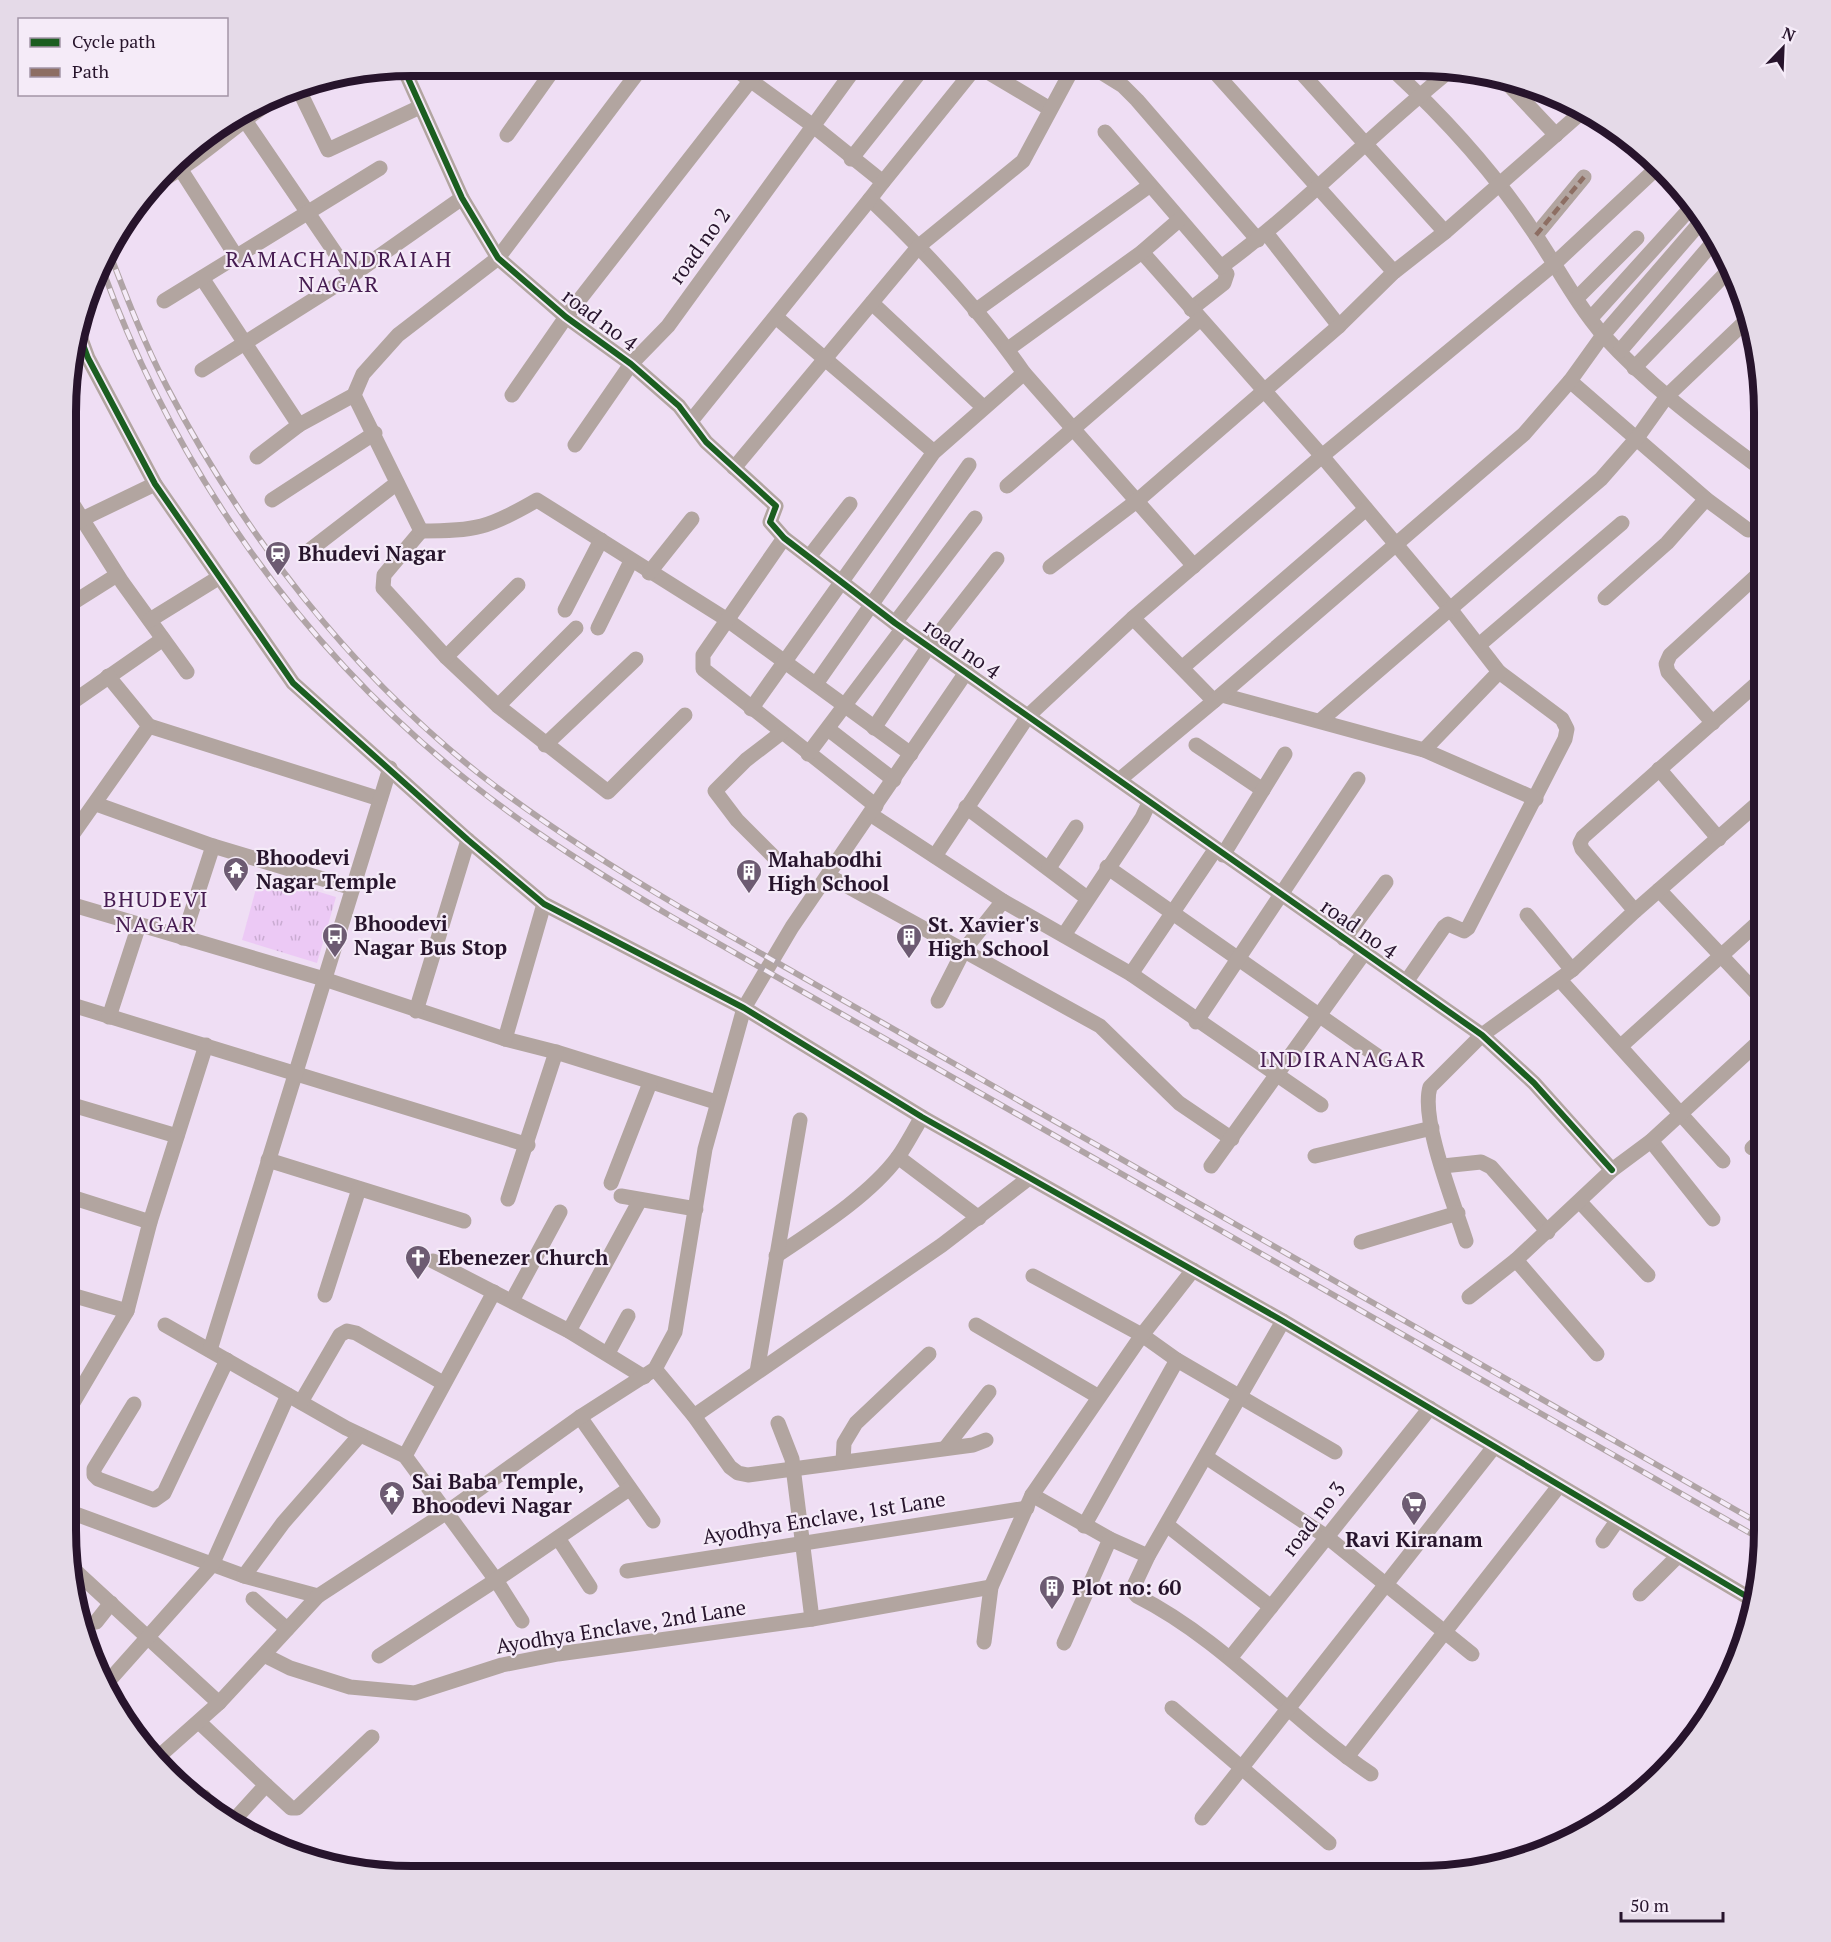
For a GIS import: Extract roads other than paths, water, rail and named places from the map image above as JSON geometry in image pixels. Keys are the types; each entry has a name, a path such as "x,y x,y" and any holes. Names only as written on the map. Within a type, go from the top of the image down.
{"street":[{"name":"road no 4","path":"407,76 462,198 498,258 566,317 631,364 680,406 706,442 776,506 770,522 784,538 841,583 928,646 967,671 1149,803 1482,1035 1534,1083 1612,1170"},
{"path":"507,135 549,76"},
{"path":"257,457 299,425 354,395 363,374 398,334 498,258 635,76"},
{"path":"746,76 883,182"},
{"path":"512,395 566,317 755,76"},
{"name":"road no 2","path":"575,445 631,364 668,326 849,76"},
{"path":"851,159 917,76"},
{"path":"691,421 777,318 969,76"},
{"path":"994,76 1050,109"},
{"path":"734,468 919,246 1023,161 1069,76"},
{"path":"1107,76 1123,86 1137,100 1262,237 1339,326"},
{"path":"1218,76 1394,272"},
{"path":"1304,76 1445,232"},
{"path":"1400,76 1420,95 1499,183 1603,335 1634,368 1754,463"},
{"path":"1221,267 1262,237 1442,77"},
{"path":"1514,90 1556,135"},
{"path":"301,95 328,150 420,107"},
{"path":"1050,567 1138,500 1339,326 1394,272 1445,232 1577,116"},
{"path":"245,120 351,276"},
{"path":"230,130 181,170 236,256"},
{"path":"1007,486 1073,429 1195,314 1224,283 1227,274 1149,186 1105,132"},
{"path":"164,301 380,168"},
{"path":"934,856 1028,716 1133,618 1322,456 1553,265 1653,172"},
{"path":"1536,235 1584,177"},
{"path":"975,311 1149,186"},
{"path":"202,370 351,276 462,198"},
{"path":"870,199 919,246 1008,349 1024,373 1194,566"},
{"path":"1591,318 1686,213"},
{"path":"1008,349 1142,252 1179,220"},
{"path":"1119,780 1218,698 1524,434 1570,381 1603,335 1698,226"},
{"path":"1577,298 1637,238"},
{"path":"1620,351 1711,245"},
{"path":"1142,252 1263,392 1322,456 1452,610 1499,672 1562,719 1567,729 1565,739 1536,799 1468,927 1464,931 1448,924 1444,927 1406,982"},
{"path":"1634,368 1725,274"},
{"path":"202,278 299,425"},
{"path":"872,303 982,407"},
{"path":"777,318 934,452"},
{"path":"1321,720 1452,610 1601,479 1637,438 1667,396 1743,324"},
{"path":"83,345 155,484 293,683 468,840 544,904 744,1008 922,1117 1283,1321 1748,1597"},
{"path":"751,709 934,452 982,407 1024,373"},
{"path":"1570,381 1706,499 1748,530"},
{"path":"354,395 375,433 421,531"},
{"path":"272,500 375,433"},
{"path":"1751,461 1754,458"},
{"path":"816,684 969,465"},
{"path":"306,553 397,483"},
{"path":"155,484 76,522 187,672"},
{"path":"1605,598 1667,543 1706,499"},
{"path":"685,715 608,792 498,706 446,657 383,588 384,575 421,531 467,531 498,522 537,500 649,573 726,619 911,754"},
{"path":"809,557 850,504"},
{"path":"1183,666 1366,509"},
{"path":"808,754 845,706 975,518"},
{"path":"649,573 692,519"},
{"path":"1479,645 1622,523"},
{"path":"784,538 703,655 703,669 873,810 934,856 1003,900 1131,974 1196,1022 1321,1104"},
{"path":"565,610 601,540"},
{"path":"874,728 928,646 997,559"},
{"path":"598,628 631,561"},
{"path":"76,601 117,575"},
{"path":"150,620 218,578"},
{"path":"1713,723 1668,672 1666,664 1670,655 1754,578"},
{"path":"446,657 518,585"},
{"path":"1133,618 1218,698 1321,720 1424,750 1536,799"},
{"path":"498,706 576,628"},
{"path":"76,699 163,639"},
{"path":"545,745 636,659"},
{"path":"162,1754 219,1703 318,1596 447,1512 580,1417 650,1373 675,1332 705,1149 716,1102 744,1008 792,927 967,671"},
{"path":"1424,750 1499,672"},
{"path":"108,676 148,726 380,799"},
{"path":"1635,911 1582,849 1580,843 1583,837 1754,687"},
{"path":"76,830 148,726"},
{"path":"828,729 894,780"},
{"path":"773,856 737,820 715,791 746,760 781,733"},
{"path":"1196,745 1263,790"},
{"path":"1131,974 1172,913 1263,790 1285,754"},
{"path":"210,1350 390,768"},
{"path":"1659,769 1719,839"},
{"path":"1196,1022 1358,779"},
{"path":"1064,935 1107,867 1142,818 1149,803"},
{"path":"96,804 213,846 353,888"},
{"path":"966,807 1087,898"},
{"path":"1466,1241 1432,1128 1427,1098 1430,1087 1482,1035 1566,975 1754,807"},
{"path":"1049,868 1076,827"},
{"path":"416,1011 468,840"},
{"path":"183,938 213,846"},
{"path":"1107,867 1383,1060"},
{"path":"829,876 1100,1026 1179,1103 1232,1139"},
{"path":"1344,939 1386,882"},
{"path":"1659,890 1754,991"},
{"path":"938,1001 964,950 1003,900"},
{"path":"505,1039 544,904"},
{"path":"76,906 324,979 505,1039 556,1052 716,1102"},
{"path":"1527,915 1566,975 1621,1046 1723,1161"},
{"path":"1621,1046 1754,925"},
{"path":"109,1017 139,926"},
{"path":"1211,1166 1364,953"},
{"path":"76,1006 528,1145"},
{"path":"76,1397 126,1311 150,1222 206,1045"},
{"path":"1469,1297 1548,1232 1612,1170 1651,1141 1754,1046"},
{"path":"508,1199 528,1145 556,1052"},
{"path":"611,1183 650,1083"},
{"path":"76,1106 177,1136"},
{"path":"776,1256 852,1201 879,1178 898,1157 922,1117"},
{"path":"757,1372 800,1120"},
{"path":"1315,1156 1432,1128"},
{"path":"1651,1141 1713,1219"},
{"path":"898,1157 979,1218"},
{"path":"268,1161 464,1221"},
{"path":"1443,1166 1481,1162 1491,1167 1548,1232"},
{"path":"694,1416 979,1218 1029,1178"},
{"path":"325,1295 359,1189"},
{"path":"621,1196 696,1209"},
{"path":"76,1199 150,1222"},
{"path":"569,1331 640,1200"},
{"path":"1580,1202 1648,1275"},
{"path":"512,1301 560,1212"},
{"path":"1361,1242 1458,1213"},
{"path":"1516,1260 1597,1354"},
{"path":"434,1261 650,1373 694,1416 730,1467 738,1473 748,1475 986,1440"},
{"path":"984,1642 991,1587 1030,1501 1142,1335 1193,1270"},
{"path":"1033,1276 1142,1335 1177,1360 1335,1452"},
{"path":"405,1456 494,1292"},
{"path":"76,1296 126,1311"},
{"path":"608,1353 628,1316"},
{"path":"1283,1321 1148,1556 1132,1590 1137,1596 1178,1618 1232,1657 1347,1757 1371,1773"},
{"path":"165,1325 360,1435 405,1456 496,1580 522,1621"},
{"path":"976,1325 1099,1397"},
{"path":"111,1677 212,1565 295,1399 340,1335 347,1331 357,1333 443,1383"},
{"path":"843,1462 844,1443 856,1423 929,1354"},
{"path":"134,1404 94,1469 94,1474 98,1479 154,1500 164,1493 227,1360"},
{"path":"1084,1526 1177,1360"},
{"path":"946,1447 989,1392"},
{"name":"road no 3","path":"1232,1657 1430,1408"},
{"path":"580,1417 653,1521"},
{"path":"778,1423 793,1469 812,1619"},
{"path":"244,1576 283,1523 360,1435"},
{"path":"1202,1818 1494,1447"},
{"path":"1206,1457 1327,1537 1472,1654"},
{"path":"1347,1757 1559,1486"},
{"path":"379,1656 629,1489"},
{"path":"1030,1501 1148,1556"},
{"name":"Ayodhya Enclave, 1st Lane","path":"627,1571 1030,1501"},
{"path":"76,1514 244,1576 318,1596"},
{"path":"1603,1541 1617,1521"},
{"path":"1167,1525 1271,1607"},
{"path":"558,1538 590,1587"},
{"path":"1064,1644 1110,1539"},
{"path":"1640,1594 1677,1557"},
{"path":"79,1574 148,1635 219,1703"},
{"name":"Ayodhya Enclave, 2nd Lane","path":"264,1655 290,1668 350,1687 415,1693 502,1665 812,1619 991,1587"},
{"path":"254,1599 287,1629"},
{"path":"96,1622 111,1604"},
{"path":"1172,1708 1243,1766 1329,1843"},
{"path":"199,1722 291,1808 297,1808 372,1737"},
{"path":"237,1817 266,1785"}],"railway":[{"path":"113,261 143,336 167,387 230,496 266,548 304,598 388,692 482,776 578,844 678,906 1754,1520"},
{"path":"105,276 132,342 167,415 207,485 251,552 300,616 353,676 411,732 472,784 570,854 672,917 1754,1535"}],"place":[{"name":"Bhudevi Nagar","path":"278,577"},
{"name":"Bhoodevi Nagar Temple","path":"236,893"},
{"name":"Mahabodhi High School","path":"749,895"},
{"name":"Bhoodevi Nagar Bus Stop","path":"335,959"},
{"name":"St. Xavier's High School","path":"909,960"},
{"name":"Ebenezer Church","path":"418,1281"},
{"name":"Sai Baba Temple, Bhoodevi Nagar","path":"392,1517"},
{"name":"Ravi Kiranam","path":"1414,1527"},
{"name":"Plot no: 60","path":"1052,1611"}],"district":[{"name":"RAMACHANDRAIAH NAGAR","path":"339,272"},
{"name":"BHUDEVI NAGAR","path":"156,912"},
{"name":"INDIRANAGAR","path":"1343,1059"}]}
